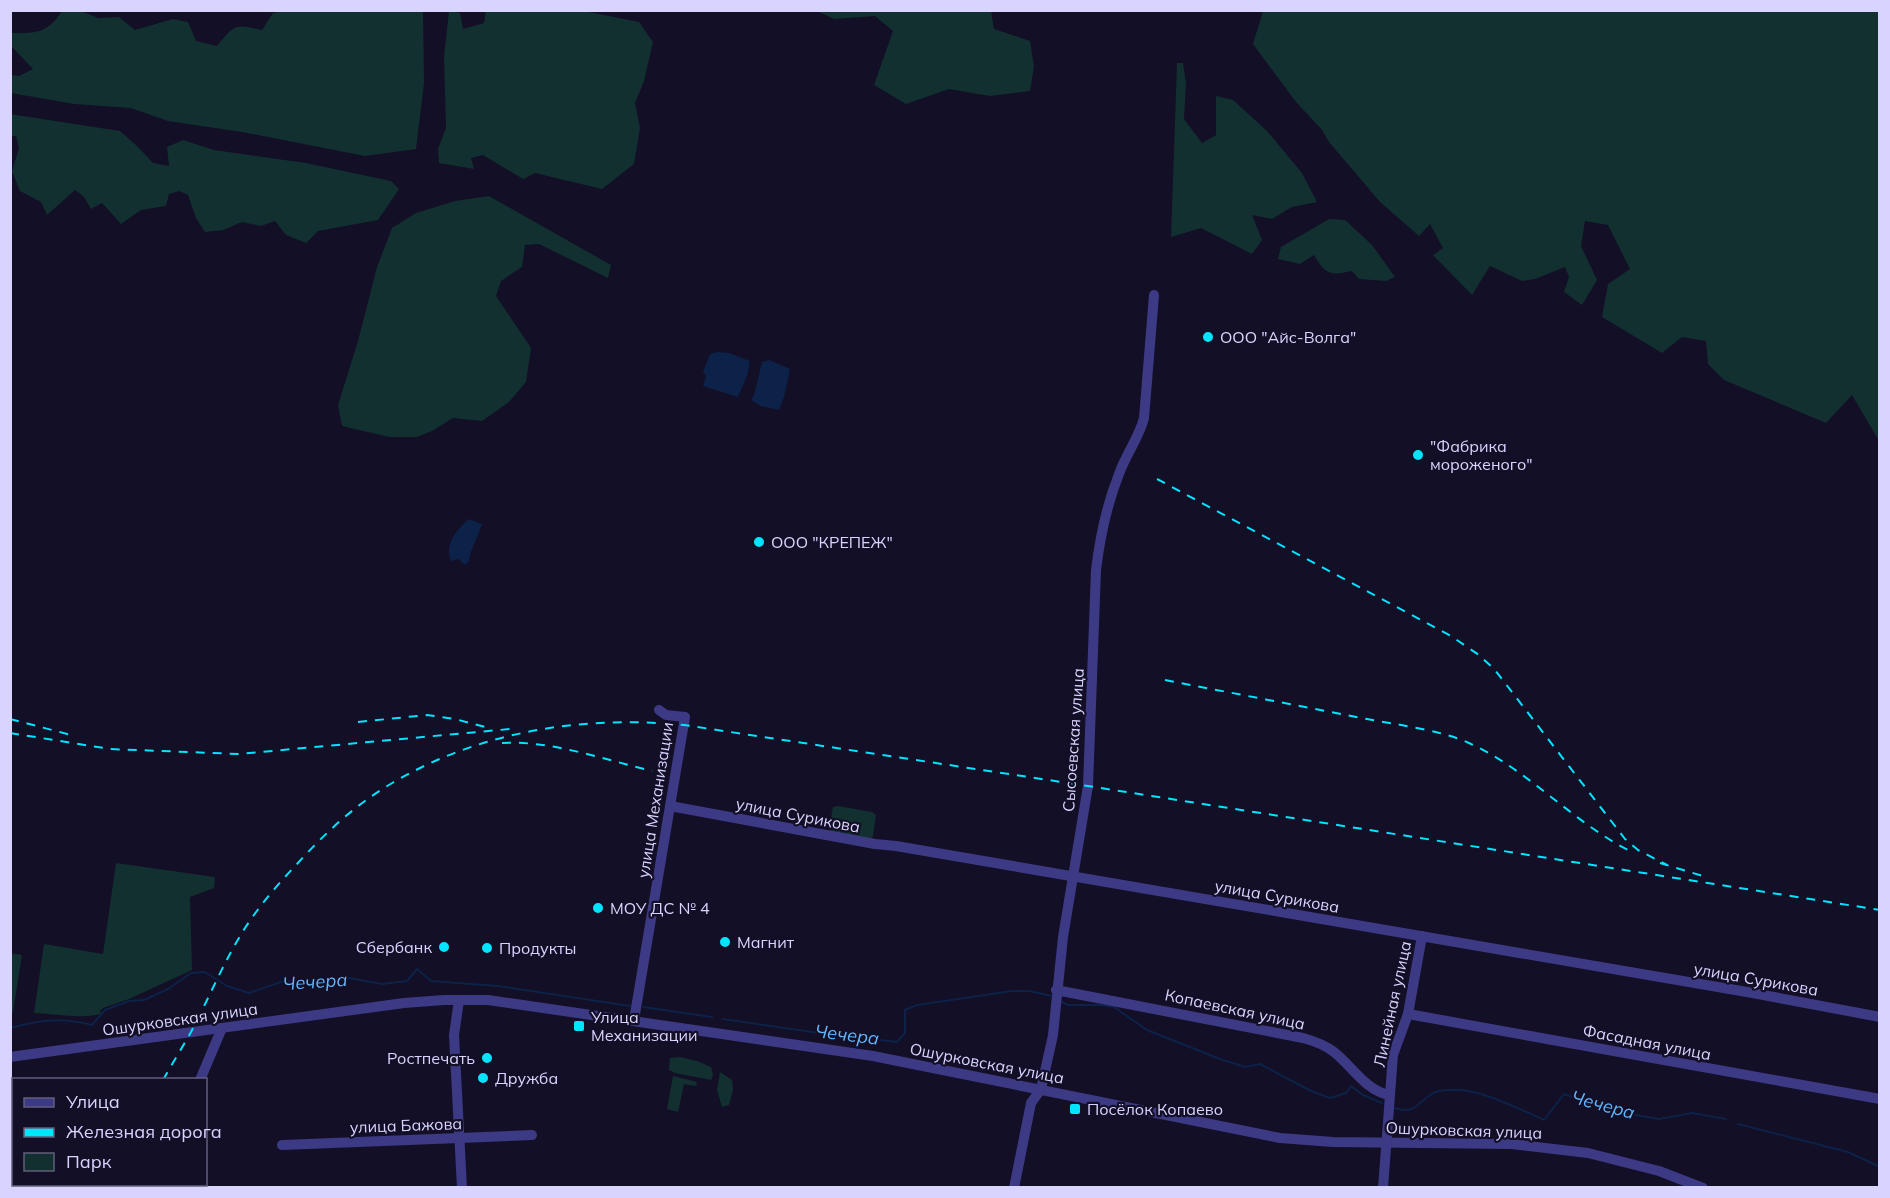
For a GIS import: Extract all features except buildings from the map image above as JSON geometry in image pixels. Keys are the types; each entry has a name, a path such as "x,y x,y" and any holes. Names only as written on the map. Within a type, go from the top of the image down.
{"street":[{"name":"Сысоевская улица","path":"1014,1188 1032,1103 1041,1089 1053,1035 1056,990 1089,765 1098,547 1118,476 1144,418 1154,295"},
{"name":"улица Механизации","path":"634,1020 685,717 666,715 659,710"},
{"name":"улица Сурикова","path":"669,806 875,844 1422,936 1880,1017"},
{"name":"Линейная улица","path":"1383,1188 1394,1055 1408,1014 1422,936"},
{"name":"Копаевская улица","path":"1056,990 1303,1038 1333,1051 1376,1092 1389,1095"},
{"name":"Ошурковская улица","path":"10,1057 404,1003 459,1000 515,1003 873,1056 1280,1137 1333,1142 1512,1144 1588,1153 1659,1171 1703,1188"},
{"path":"459,1000 454,1035 462,1188"},
{"name":"Фасадная улица","path":"1408,1014 1880,1100"},
{"path":"201,1078 222,1028"},
{"name":"улица Бажова","path":"282,1145 532,1135"}],"green space":[{"path":"423,10 424,83 416,149 365,156 242,132 168,121 131,108 74,104 11,93 11,75 19,76 33,69 11,46 11,33 40,31 57,19 62,11 81,11 98,18 119,17 135,30 173,19 188,22 196,41 217,46 228,33 236,28 262,30 273,13"},
{"path":"486,10 584,11 639,22 653,42 644,81 635,103 640,128 634,164 602,189 535,173 523,179 483,155 471,158 474,169 439,163 438,149 446,128 444,57 449,11 460,13 463,29 484,23"},
{"path":"817,11 991,11 994,29 1030,41 1034,66 1030,91 990,96 949,89 906,104 874,85 893,31 875,16 834,19"},
{"path":"1263,11 1879,11 1879,441 1852,395 1826,423 1724,380 1708,364 1706,341 1682,337 1662,353 1602,317 1608,284 1630,269 1608,225 1585,221 1581,246 1597,280 1582,305 1564,292 1569,277 1565,267 1535,279 1522,281 1490,266 1472,295 1433,255 1443,248 1430,224 1419,236 1380,202 1329,142 1322,130 1296,102 1253,44"},
{"path":"1177,63 1183,63 1186,83 1184,119 1202,143 1216,135 1216,96 1233,100 1267,131 1302,173 1317,202 1292,207 1272,219 1252,215 1262,240 1252,254 1201,228 1171,237"},
{"path":"10,114 120,131 153,163 169,166 167,147 183,140 214,150 306,163 391,181 399,189 378,220 318,231 306,243 286,235 275,221 261,226 242,222 223,230 205,232 196,218 188,195 179,191 169,194 166,206 141,210 121,224 102,203 91,209 84,197 75,190 47,215 41,202 20,191 12,171 19,148 16,136 11,136"},
{"path":"489,196 611,265 608,278 539,244 525,245 522,267 501,281 496,296 531,348 526,382 509,402 482,421 453,418 417,437 389,437 342,426 338,405 358,341 377,267 392,228 416,213 455,201"},
{"path":"1329,219 1345,220 1372,245 1395,277 1386,281 1359,279 1352,271 1329,272 1322,267 1314,255 1300,264 1278,259 1281,247"},
{"path":"833,807 872,812 876,815 873,836 869,840 833,833 829,829"},
{"path":"116,863 215,877 214,888 190,897 192,970 129,999 103,1008 100,1011 101,1014 76,1016 34,1013 44,944 103,954"},
{"path":"10,953 22,955 13,1012 10,1012"},
{"path":"680,1057 711,1067 713,1075 711,1080 669,1070 670,1058"},
{"path":"720,1072 732,1080 733,1090 729,1105 722,1107 717,1090"},
{"path":"673,1076 697,1082 696,1086 684,1084 678,1112 667,1109"}],"water":[{"path":"729,353 750,361 747,376 738,397 703,386 706,376 703,372 710,354"},
{"path":"769,360 790,369 779,410 761,406 751,400 762,362"},
{"path":"469,519 482,524 469,561 465,565 459,559 451,561 449,549 456,532"}],"waterway":[{"name":"Чечера","path":"10,1028 51,1020 92,1025 105,1010 129,1001 144,1000 168,989 191,973 205,972 227,986 249,993 284,981 330,982 349,978 382,984 407,981 417,969 431,981 498,986 630,1006"},
{"name":"Чечера","path":"723,1019 897,1042 905,1033 905,1010 917,1005 1012,991 1029,991 1052,996"},
{"name":"Чечера","path":"1062,1002 1068,1005 1114,1007 1147,1030 1220,1059 1245,1067 1260,1064 1311,1091 1330,1098 1346,1093 1351,1086 1363,1095 1382,1103"},
{"name":"Чечера","path":"643,1007 712,1017"},
{"name":"Чечера","path":"1395,1108 1412,1109 1436,1092 1461,1090 1485,1095 1544,1120 1564,1094 1613,1111 1659,1119 1692,1113 1726,1119"},
{"name":"Чечера","path":"1738,1124 1848,1152 1880,1167"}],"railway":[{"path":"1157,479 1451,636 1479,655 1495,670 1625,839 1638,850 1667,865"},
{"path":"1165,680 1419,728 1458,738 1491,754 1511,767 1590,827 1632,852"},
{"path":"358,722 427,715 485,727"},
{"path":"10,719 75,736"},
{"path":"164,1078 191,1032 230,953 251,919 290,872 342,819 367,799 427,764 498,739 571,725 646,722 684,725 1880,910"},
{"path":"10,733 110,749 239,754 510,729"},
{"path":"502,743 558,748 652,771"},
{"path":"1660,863 1706,877"}],"place":[{"name":"ООО \"Айс-Волга\"","path":"1208,337"},
{"name":"\"Фабрика мороженого\"","path":"1418,455"},
{"name":"ООО \"КРЕПЕЖ\"","path":"759,542"},
{"name":"МОУ ДС № 4","path":"598,908"},
{"name":"Магнит","path":"725,942"},
{"name":"Сбербанк","path":"444,947"},
{"name":"Продукты","path":"487,948"},
{"name":"Улица Механизации","path":"579,1026"},
{"name":"Ростпечать","path":"487,1058"},
{"name":"Дружба","path":"483,1078"},
{"name":"Посёлок Копаево","path":"1075,1109"}]}
